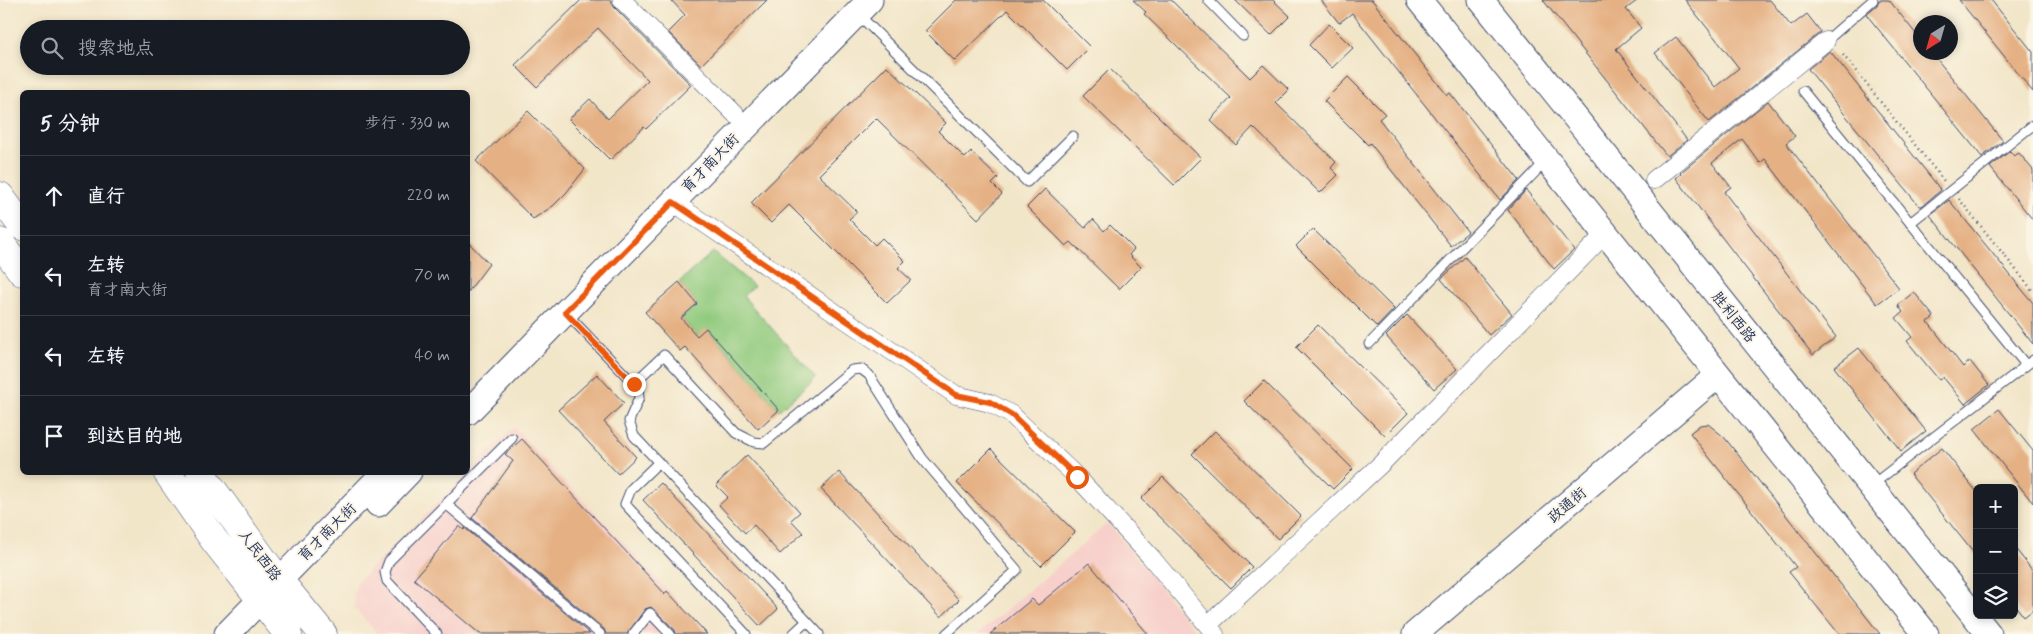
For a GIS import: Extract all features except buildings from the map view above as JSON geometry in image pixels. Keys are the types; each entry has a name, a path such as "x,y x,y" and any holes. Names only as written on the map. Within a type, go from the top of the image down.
{"main road":[{"path":"1419,0 1926,634"},
{"name":"胜利西路","path":"1481,0 1989,634"},
{"name":"育才南大街","path":"470,387 735,114 858,4"},
{"name":"育才南大街","path":"470,410 673,202 858,4"},
{"path":"0,196 20,223"},
{"path":"0,242 20,269"},
{"name":"政通街","path":"1415,634 1718,375"},
{"name":"人民西路","path":"168,475 214,540 288,634"},
{"name":"人民西路","path":"202,475 284,587 323,634"},
{"name":"育才南大街","path":"227,634 265,607 383,475"},
{"name":"育才南大街","path":"284,587 406,475"},
{"name":"育才南大街","path":"250,634 265,607"}],"street":[{"path":"622,0 735,114"},
{"path":"1654,180 1826,42"},
{"path":"673,202 956,395 990,402 1012,415 1090,491 1150,556 1211,630 1382,463 1605,234"}],"lane":[{"path":"1208,0 1244,36"},
{"path":"1826,42 1873,0"},
{"path":"858,4 1027,182 1073,136"},
{"path":"1803,91 1910,223 2029,362 1870,487"},
{"path":"1910,223 2033,125"},
{"path":"1368,344 1546,161"},
{"path":"565,312 638,388 639,398 629,422 634,436 819,634"},
{"path":"634,384 664,355 736,433 754,442 764,443 852,370 861,369 869,375 922,458 1017,570 946,634"},
{"path":"437,634 387,581 385,572 389,561 512,438"},
{"path":"658,462 631,490 625,504 746,634"},
{"path":"446,504 600,634"},
{"path":"633,634 650,613 670,634"},
{"path":"793,634 807,621"}],"path":[{"path":"1842,55 2033,291"}],"shaded area":[{"path":"514,427 709,634 378,634 355,609 354,595 357,582 465,475 470,475 470,470"},
{"path":"1108,523 1198,634 978,634"}],"green space":[{"path":"713,252 754,286 743,296 816,378 779,410 707,329 697,336 681,318 697,304 679,282"}],"route":[{"path":"634,384 565,312 673,202 956,395 990,402 1012,415 1077,477"}]}
